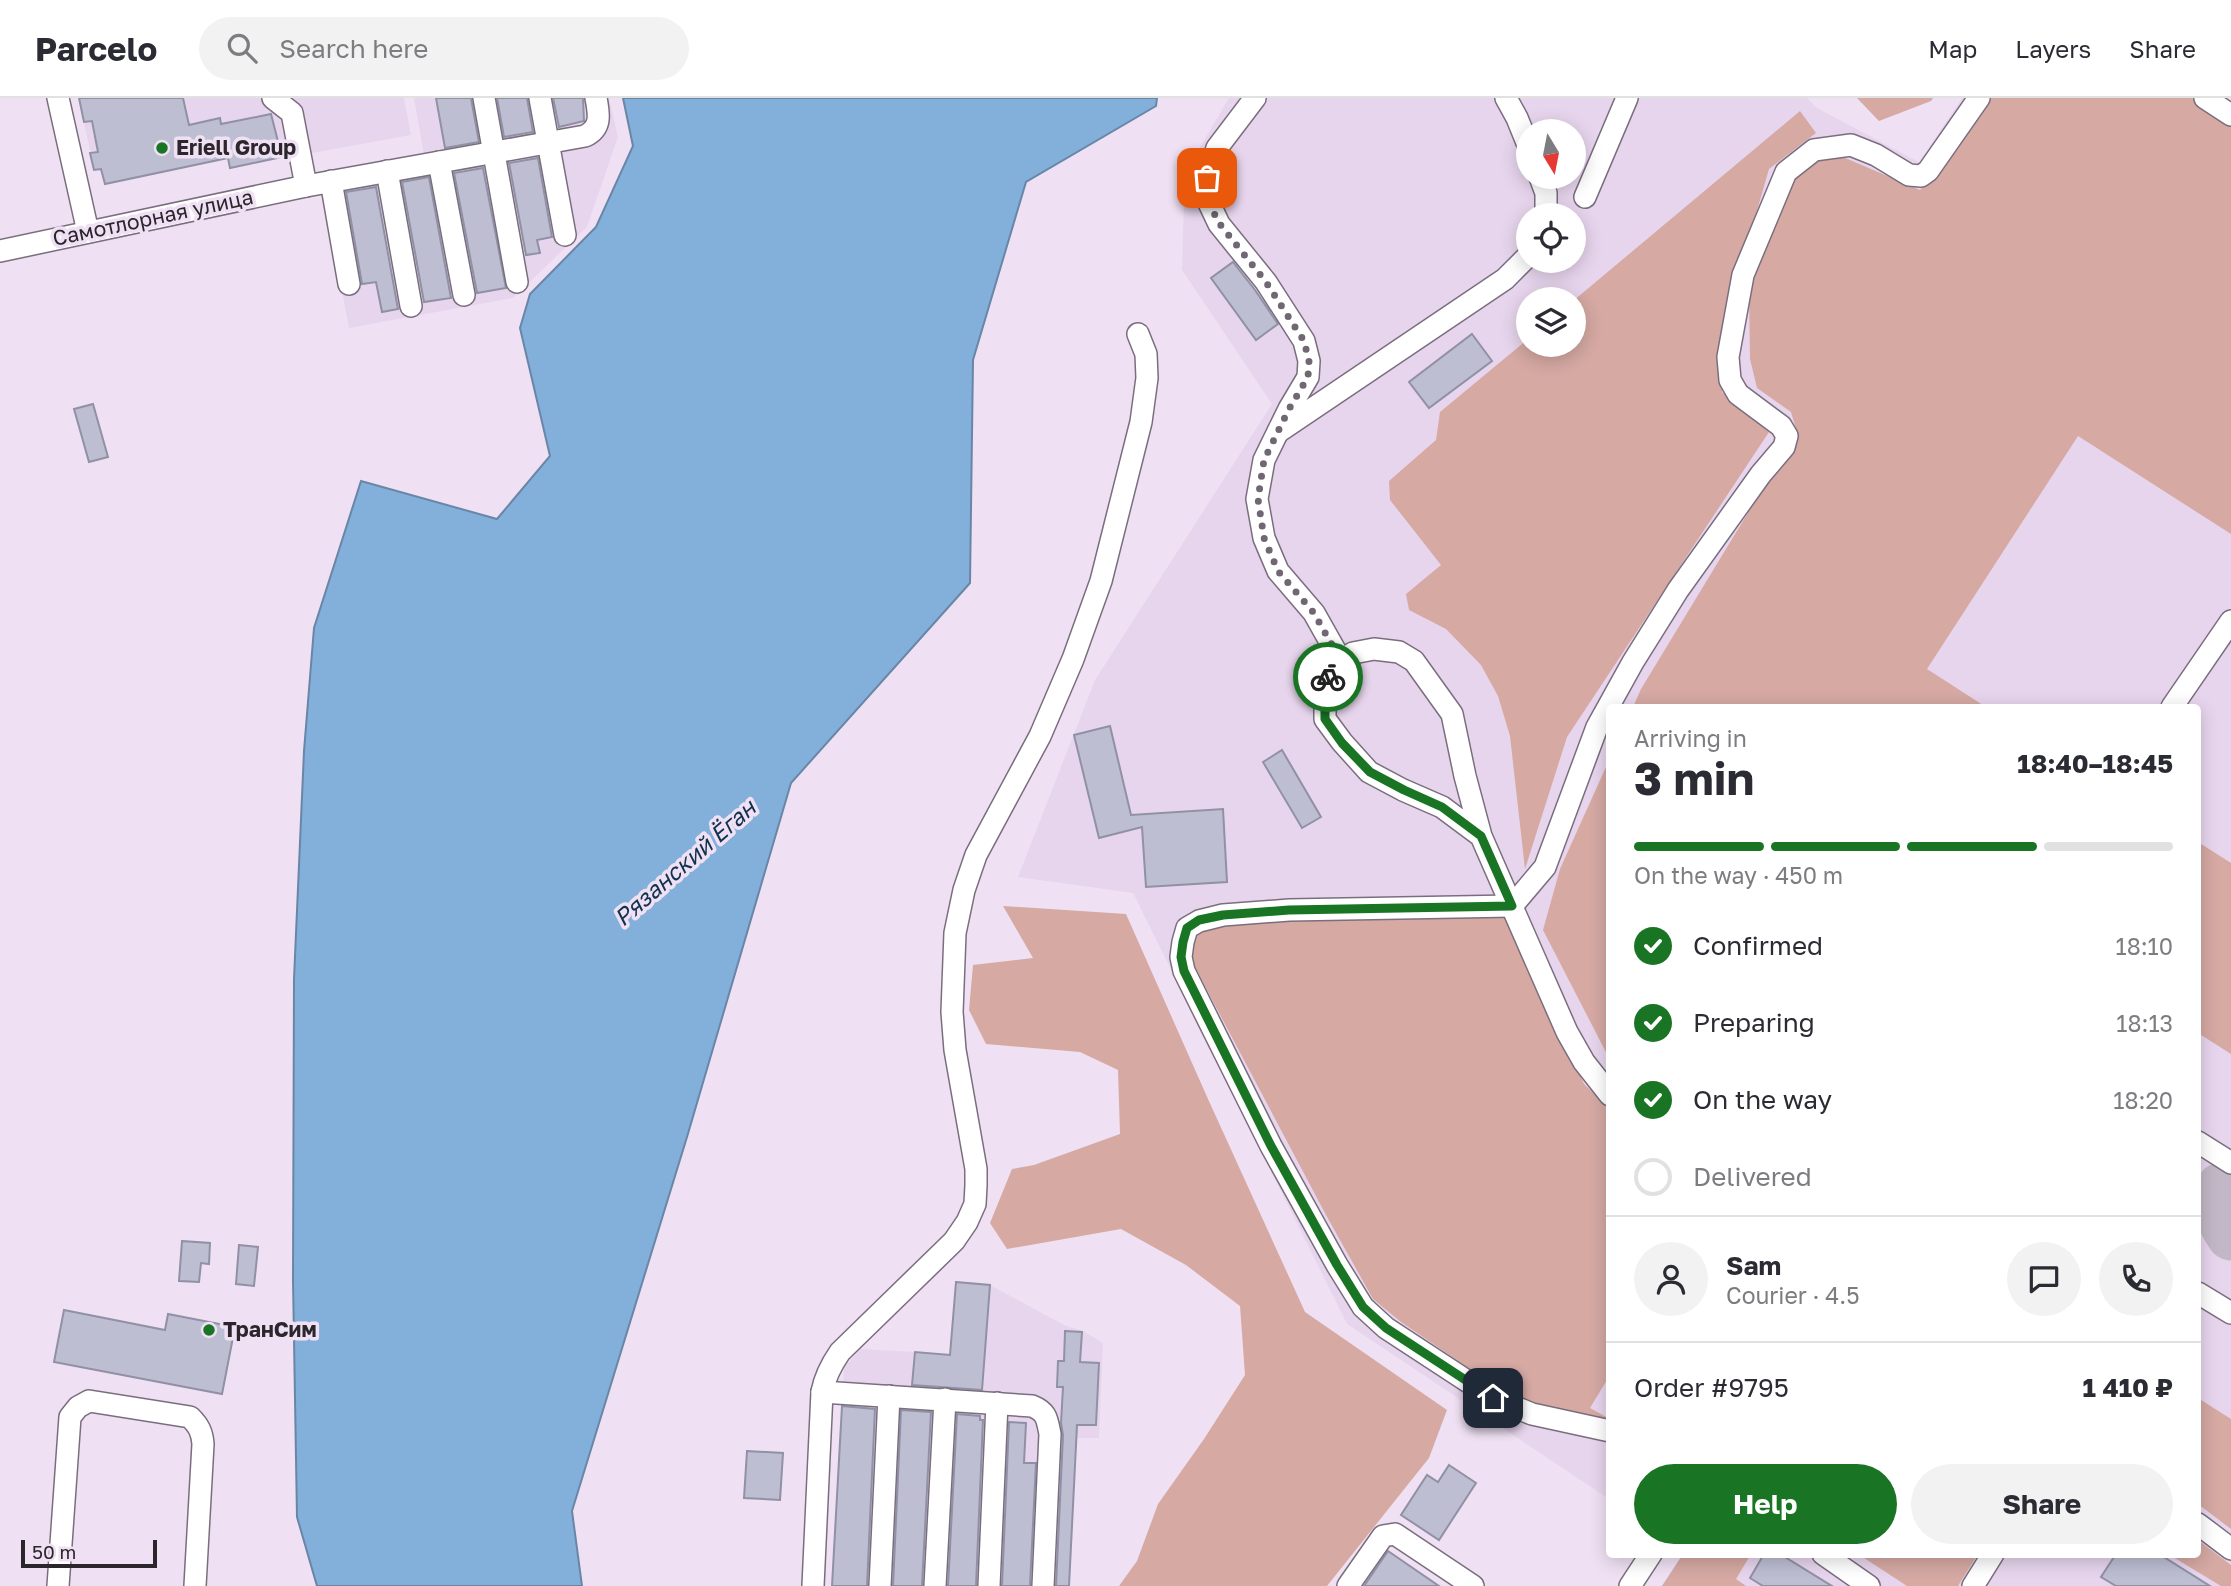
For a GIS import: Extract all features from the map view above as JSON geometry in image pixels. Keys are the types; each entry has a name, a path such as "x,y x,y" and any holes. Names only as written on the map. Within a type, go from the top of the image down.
{"street":[{"path":"58,98 88,232"},
{"path":"273,98 292,113 306,186"},
{"path":"484,98 517,282"},
{"path":"540,98 565,235"},
{"name":"Самотлорная улица","path":"0,251 331,181 585,136 594,131 598,124 596,98"},
{"path":"1255,98 1217,148 1207,178 1209,203 1219,223 1266,282 1304,341 1309,361 1308,377 1264,460 1258,499 1264,538 1278,571 1314,613 1341,661"},
{"path":"1506,98 1517,119"},
{"path":"1585,197 1627,98"},
{"path":"1610,704 1678,590 1761,474 1784,447 1787,436 1781,426 1738,394 1730,380 1728,357 1743,275 1786,172 1814,150 1851,145 1876,155 1909,174 1921,176 1928,171 1979,98"},
{"path":"2205,98 2231,115"},
{"path":"439,162 464,295"},
{"path":"387,171 411,306"},
{"path":"331,181 349,284"},
{"path":"1278,433 1505,279 1516,268"},
{"path":"813,1586 822,1392 831,1364 840,1352 954,1241 975,1204 976,1169 955,1050 952,1012 955,933 964,890 976,855 1040,736 1073,659 1101,581 1141,422 1147,378 1146,354 1138,334"},
{"path":"2174,704 2231,621"},
{"path":"1481,836 1442,807 1370,772 1342,743 1325,719 1329,674 1341,661 1353,653 1374,649 1399,652 1414,661 1452,714 1481,836 1567,1032 1584,1062 1606,1090"},
{"path":"1606,711 1597,727 1545,867 1512,906 1289,910 1223,915 1199,920 1187,928 1181,957 1184,971 1271,1146 1363,1307 1386,1328 1493,1398 1532,1414 1606,1430"},
{"path":"2201,1144 2231,1163"},
{"path":"2201,1295 2231,1313"},
{"path":"822,1392 997,1403 1031,1406 1042,1410 1048,1420 1050,1434 1043,1586"},
{"path":"880,1586 889,1396"},
{"path":"935,1586 945,1399"},
{"path":"58,1586 70,1417 78,1407 89,1401 190,1417 198,1425 203,1444 195,1586"},
{"path":"989,1586 997,1403"},
{"path":"2201,1526 2231,1549"},
{"path":"1348,1586 1383,1536 1388,1534 1395,1534 1473,1586"},
{"path":"1630,1586 1648,1558"},
{"path":"1829,1558 1870,1586"},
{"path":"1973,1586 1990,1558"}],"shaded area":[{"name":"Eriell Group","path":"79,98 404,98 411,135 230,168 228,158 105,184 101,169 94,170"},
{"path":"414,98 609,98 618,137 587,227 513,298 349,328 320,174 424,155"},
{"path":"1229,98 1807,98 1817,108 1919,162 1962,98 2224,98 2231,103 2231,1586 1662,1586 1680,1558 2201,1558 2201,704 1606,704 1606,1497 1347,1324 1133,893 1018,877 1095,680 1272,404 1182,270 1184,199 1197,152"},
{"path":"1857,98 1933,98 1879,121"},
{"path":"1991,98 2193,98 2231,122 2231,534 2078,436 1927,669 1981,704 1634,704 1797,432 1791,412 1757,388 1750,359 1749,291 1791,181 1815,160 1843,157 1920,190"},
{"path":"1800,111 1816,133 1769,169 1720,339 1722,392 1769,432 1567,737 1525,869 1510,736 1498,696 1481,665 1446,629 1409,610 1406,594 1441,565 1390,500 1389,481 1436,440 1440,412 1516,349 1516,357 1586,357 1586,290"},
{"path":"1606,767 1606,1052 1543,930 1560,869"},
{"path":"2201,844 2231,863 2231,1054 2201,1035"},
{"path":"1003,906 1126,914 1305,1312 1447,1410 1429,1458 1327,1586 1119,1586 1137,1561 1158,1504 1245,1375 1240,1306 1186,1265 1121,1229 1007,1249 990,1223 1012,1169 1034,1165 1120,1134 1118,1070 1080,1052 986,1044 969,1010 973,965 1033,958"},
{"path":"1508,911 1584,1084 1606,1105 1606,1382 1590,1408 1606,1417 1606,1421 1566,1416 1511,1397 1401,1322 1373,1299 1189,956 1190,938 1208,924"},
{"path":"956,1282 990,1285 1103,1343 1099,1438 1077,1438 1069,1586 832,1586 844,1367 861,1349 950,1354"},
{"path":"2201,1400 2231,1419 2231,1529 2201,1506"},
{"path":"2201,1542 2231,1565 2231,1586 2221,1586 2175,1558 2201,1558"},
{"path":"1680,1558 1749,1558 1736,1579 1746,1586 1662,1586"},
{"path":"1864,1558 1976,1558 1958,1586 1907,1586"}],"water":[{"name":"Рязанский Ёган","path":"623,98 1157,98 1156,106 1026,182 973,360 970,583 791,783 687,1137 572,1511 582,1586 317,1586 297,1517 293,1280 294,979 304,751 314,628 361,481 497,519 550,456 520,328 530,294 596,227 633,146"}],"building":[{"path":"79,98 183,98 189,125 220,118 221,124 271,114 282,157 230,168 228,158 105,184 101,169 94,170 90,153 98,152 92,121 84,122"},
{"path":"436,98 471,98 479,142 445,148"},
{"path":"497,98 527,98 533,132 504,137"},
{"path":"553,98 583,98 584,121 559,127"},
{"path":"538,158 552,237 537,240 540,253 526,255 509,163"},
{"path":"483,168 506,288 477,293 454,173"},
{"path":"429,177 451,298 424,302 402,182"},
{"path":"376,187 398,309 382,312 376,282 362,284 346,192"},
{"path":"1233,262 1278,324 1256,340 1211,278"},
{"path":"1472,334 1492,361 1429,408 1409,382"},
{"path":"93,404 108,457 89,462 74,409"},
{"path":"1110,726 1131,815 1223,809 1227,882 1146,887 1142,827 1099,838 1074,735"},
{"path":"1282,750 1321,817 1302,828 1263,762"},
{"path":"182,1241 210,1243 209,1264 201,1263 199,1282 179,1281"},
{"path":"239,1245 258,1247 254,1286 236,1284"},
{"path":"956,1282 990,1285 982,1390 912,1385 915,1352 950,1355"},
{"path":"64,1310 165,1330 168,1314 235,1327 222,1394 54,1362"},
{"path":"1065,1331 1082,1332 1080,1362 1099,1363 1096,1425 1077,1425 1069,1586 1056,1586 1063,1435 1063,1387 1057,1387 1058,1361 1064,1361"},
{"path":"842,1406 875,1409 867,1586 832,1586"},
{"path":"901,1410 931,1412 922,1586 893,1586"},
{"path":"957,1414 980,1416 980,1420 983,1420 976,1586 948,1586"},
{"path":"1009,1422 1026,1423 1024,1463 1036,1463 1030,1586 1002,1586"},
{"path":"747,1451 783,1453 780,1500 744,1498"},
{"path":"1449,1465 1476,1483 1439,1540 1401,1515 1427,1475 1438,1482"},
{"path":"1388,1551 1439,1586 1364,1586"},
{"path":"1762,1558 1786,1558 1832,1586 1763,1586 1750,1578"},
{"path":"2113,1558 2165,1558 2210,1586 2116,1586 2101,1577"}],"taxiway":[{"path":"2221,1187 2220,1213 2231,1236"}],"way so far":[{"path":"1207,178 1209,203 1219,223 1266,282 1304,341 1309,361 1308,377 1264,460 1258,499 1264,538 1278,571 1314,613 1341,661 1328,677"}],"place":[{"name":"Eriell Group","path":"162,148"},
{"name":"ТранСим","path":"209,1330"}],"route":[{"path":"1328,677 1325,719 1342,743 1370,772 1442,807 1481,836 1512,906 1289,910 1223,915 1199,920 1187,928 1181,957 1184,971 1271,1146 1363,1307 1386,1328 1493,1398"}]}
